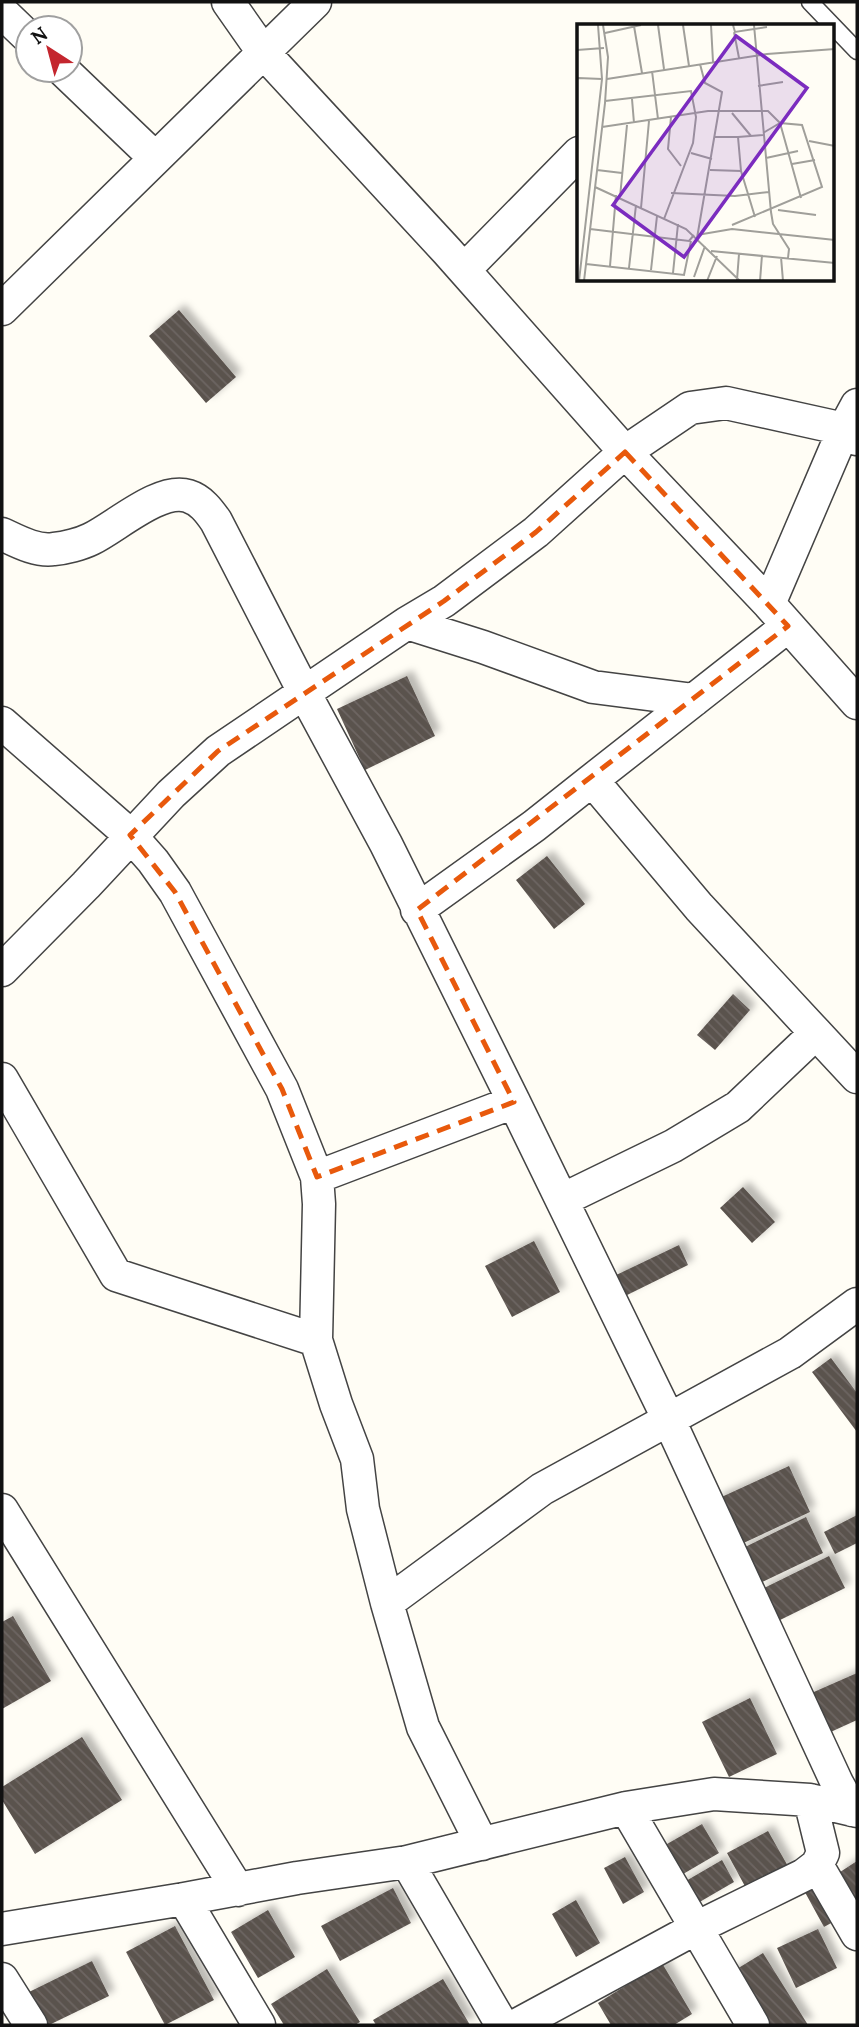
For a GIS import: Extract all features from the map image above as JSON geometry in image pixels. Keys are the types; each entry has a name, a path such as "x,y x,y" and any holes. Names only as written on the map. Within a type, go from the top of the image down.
{"street":[{"path":"228,2 263,52 464,270 625,452 779,615 857,703"},
{"path":"2,309 315,2"},
{"path":"78,84 155,158"},
{"path":"464,270 577,155"},
{"path":"2,970 130,835 218,751 444,601 536,532 625,452 690,408 726,403 853,425 779,615 694,700 534,826 417,910"},
{"path":"2,534 51,550 89,541 161,498 179,494 191,496 204,506 216,521 386,844 514,1102 847,1776 855,1811 810,1800 714,1794 626,1808 407,1863 297,1878 184,1899 6,1921"},
{"path":"408,623 593,687 694,700"},
{"path":"2,723 130,835 175,892 282,1089 317,1177 319,1241 316,1340 357,1459 363,1509 423,1727 482,1844"},
{"path":"592,780 699,907 857,1077"},
{"path":"562,1200 673,1146 738,1107 816,1033"},
{"path":"2,1079 116,1275 316,1340"},
{"path":"317,1177 514,1102"},
{"path":"387,1603 542,1489 790,1353 857,1304"},
{"path":"2,1510 237,1890"},
{"path":"517,2025 698,1927 804,1875 817,1865 822,1853 810,1800"},
{"path":"626,1808 753,2025"},
{"path":"407,1863 502,2025"},
{"path":"817,1865 857,1934"},
{"path":"184,1899 259,2025"},
{"path":"2,1979 31,2025"}],"lane":[{"path":"810,2 831,24"},
{"path":"834,27 857,51"}],"highlighted area":[{"path":"625,452 788,626 417,910 514,1102 317,1177 282,1089 175,892 130,835 218,751 444,601 536,532"}],"building":[{"path":"179,310 236,377 206,403 149,336"},
{"path":"407,676 435,736 365,770 337,709"},
{"path":"547,856 585,904 554,929 516,880"},
{"path":"733,994 750,1010 715,1050 697,1035"},
{"path":"743,1187 775,1222 752,1243 720,1208"},
{"path":"534,1241 560,1292 512,1317 485,1266"},
{"path":"679,1245 688,1265 621,1298 612,1277"},
{"path":"831,1358 857,1393 857,1432 812,1372"},
{"path":"789,1466 810,1512 737,1546 715,1500"},
{"path":"857,1515 857,1543 835,1554 824,1532"},
{"path":"806,1517 823,1553 756,1585 739,1550"},
{"path":"829,1556 845,1588 776,1622 760,1590"},
{"path":"13,1616 51,1681 2,1709 2,1622"},
{"path":"857,1673 857,1720 824,1735 807,1695"},
{"path":"750,1698 777,1754 729,1777 702,1722"},
{"path":"82,1737 122,1800 35,1854 2,1800 2,1787"},
{"path":"702,1824 719,1853 678,1877 660,1848"},
{"path":"768,1831 789,1868 747,1890 727,1853"},
{"path":"625,1857 644,1892 623,1904 604,1868"},
{"path":"722,1860 734,1882 691,1907 679,1885"},
{"path":"857,1861 857,1907 837,1874"},
{"path":"817,1876 840,1918 824,1927 801,1885"},
{"path":"393,1888 411,1923 340,1961 321,1926"},
{"path":"576,1900 600,1943 576,1957 552,1914"},
{"path":"268,1910 295,1957 258,1978 231,1932"},
{"path":"175,1926 214,2000 165,2025 126,1952"},
{"path":"818,1929 837,1968 796,1988 777,1948"},
{"path":"763,1953 808,2025 759,2025 727,1975"},
{"path":"92,1961 109,1996 49,2025 43,2025 27,1993"},
{"path":"662,1963 692,2014 674,2025 611,2025 598,2003"},
{"path":"327,1969 360,2022 355,2025 284,2025 271,2004"},
{"path":"443,1979 470,2025 376,2025 373,2020"}]}
